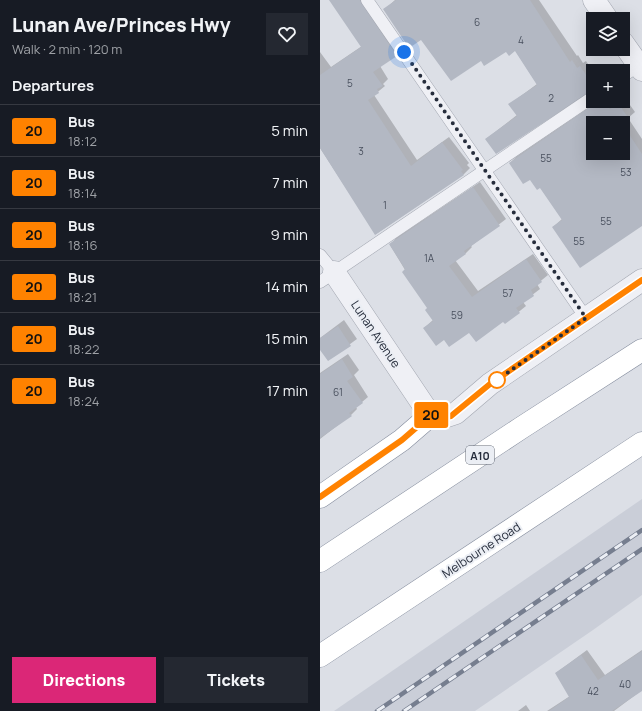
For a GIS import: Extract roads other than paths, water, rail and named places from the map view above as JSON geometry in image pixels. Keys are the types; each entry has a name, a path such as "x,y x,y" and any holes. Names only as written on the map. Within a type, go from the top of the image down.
{"highway":[{"name":"A10","path":"320,561 642,350"},
{"path":"320,497 402,440 432,414"},
{"name":"Melbourne Road","path":"320,656 642,443"}],"street":[{"path":"594,0 602,12"},
{"path":"630,56 636,69"},
{"name":"Lunan Avenue","path":"327,277 426,409 432,414"},
{"path":"432,414 441,418 451,416 490,384 642,280"}],"lane":[{"path":"367,0 586,318"},
{"path":"327,277 586,102"},
{"name":"Lunan Avenue","path":"320,254 327,277"}],"railway":[{"path":"377,711 642,530"},
{"path":"404,711 642,549"}]}
